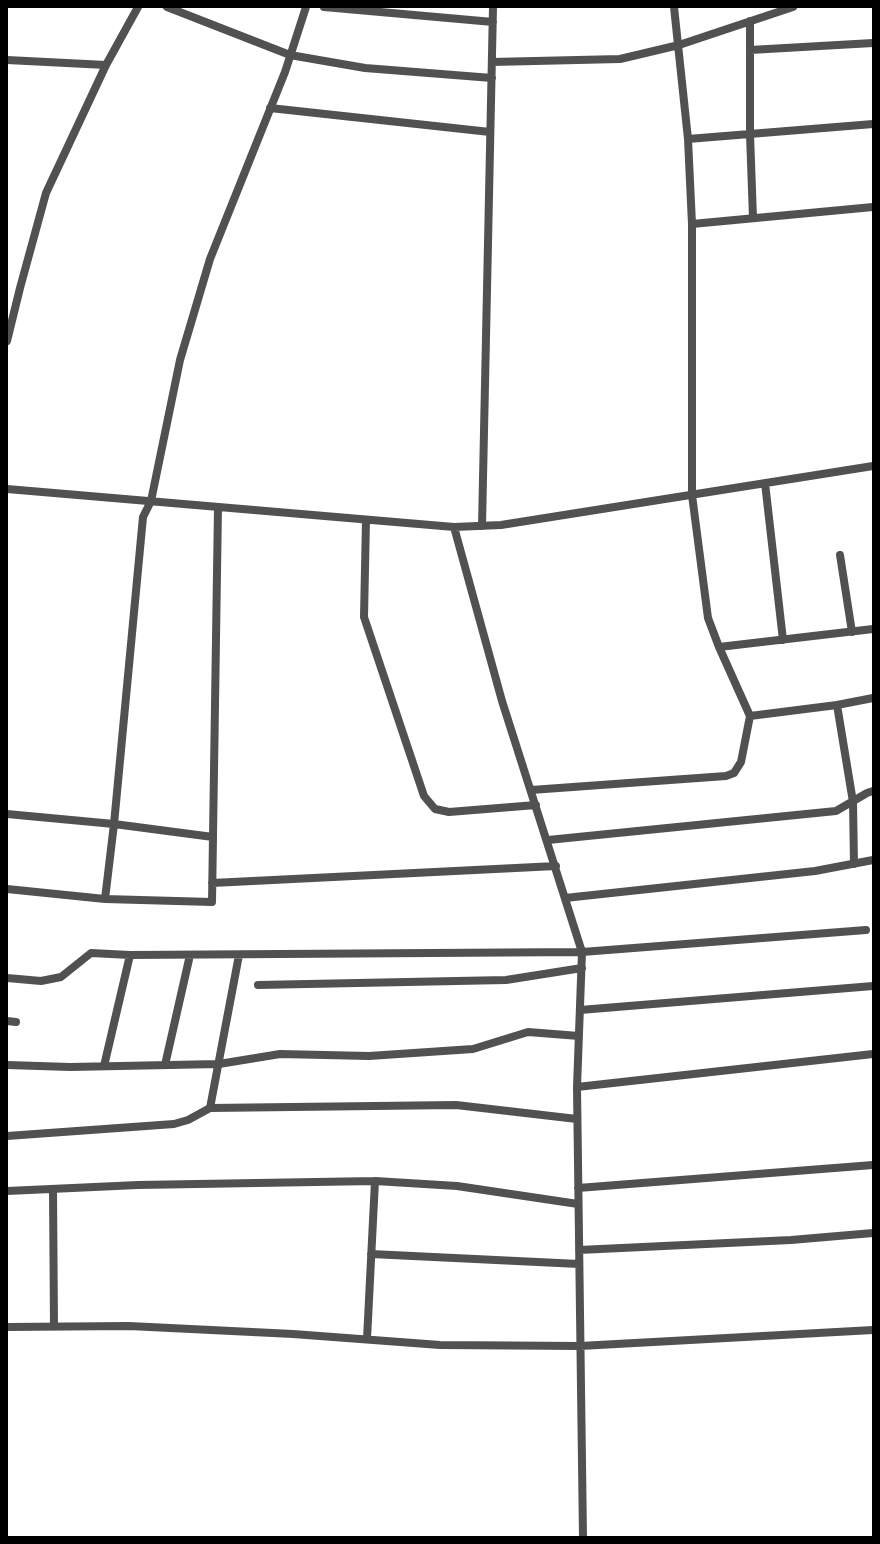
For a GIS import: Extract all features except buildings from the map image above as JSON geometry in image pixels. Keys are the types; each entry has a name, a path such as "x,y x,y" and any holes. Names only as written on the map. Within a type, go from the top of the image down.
{"street":[{"path":"7,341 46,193 106,65 138,7"},
{"path":"167,7 290,55 365,68 492,78"},
{"path":"105,899 114,824 143,517 151,501 180,360 206,274 290,55 306,7"},
{"path":"324,7 493,22"},
{"path":"482,526 493,7"},
{"path":"531,790 730,775 734,773 741,762 750,716 719,648 708,618 692,495 692,224 688,139 674,7"},
{"path":"492,62 620,58 679,45 793,7"},
{"path":"750,21 750,134 753,218"},
{"path":"750,50 873,43"},
{"path":"7,60 106,65"},
{"path":"270,108 490,132"},
{"path":"688,139 873,124"},
{"path":"692,224 873,207"},
{"path":"7,489 454,527 501,525 873,466"},
{"path":"765,483 783,640"},
{"path":"7,889 105,899 212,902 218,507"},
{"path":"366,520 364,617 424,796 435,809 449,812 536,805"},
{"path":"454,527 502,701 548,840 582,952 577,1119 583,1537"},
{"path":"840,555 852,632"},
{"path":"719,648 873,629"},
{"path":"750,716 837,705 873,698"},
{"path":"837,705 853,802 854,864"},
{"path":"548,840 836,811 868,792 873,791"},
{"path":"7,814 114,824 213,837"},
{"path":"565,898 815,871 873,860"},
{"path":"212,883 556,866"},
{"path":"7,978 41,980 61,977 91,953 130,955 239,955 582,952 866,930"},
{"path":"104,1066 130,955"},
{"path":"165,1065 190,955"},
{"path":"210,1108 239,955"},
{"path":"258,986 506,980 582,968"},
{"path":"580,1010 873,986"},
{"path":"7,1021 16,1022"},
{"path":"7,1065 104,1066 218,1064 280,1054 369,1056 473,1049 528,1032 579,1036"},
{"path":"577,1087 873,1054"},
{"path":"7,1136 174,1124 188,1120 210,1108 456,1105 577,1119"},
{"path":"578,1188 873,1165"},
{"path":"7,1191 138,1185 375,1181 457,1186 578,1204"},
{"path":"367,1339 375,1181"},
{"path":"53,1190 54,1326"},
{"path":"579,1250 791,1240 873,1233"},
{"path":"371,1254 579,1264"},
{"path":"7,1327 136,1326 367,1339 440,1345 580,1346 873,1330"}]}
